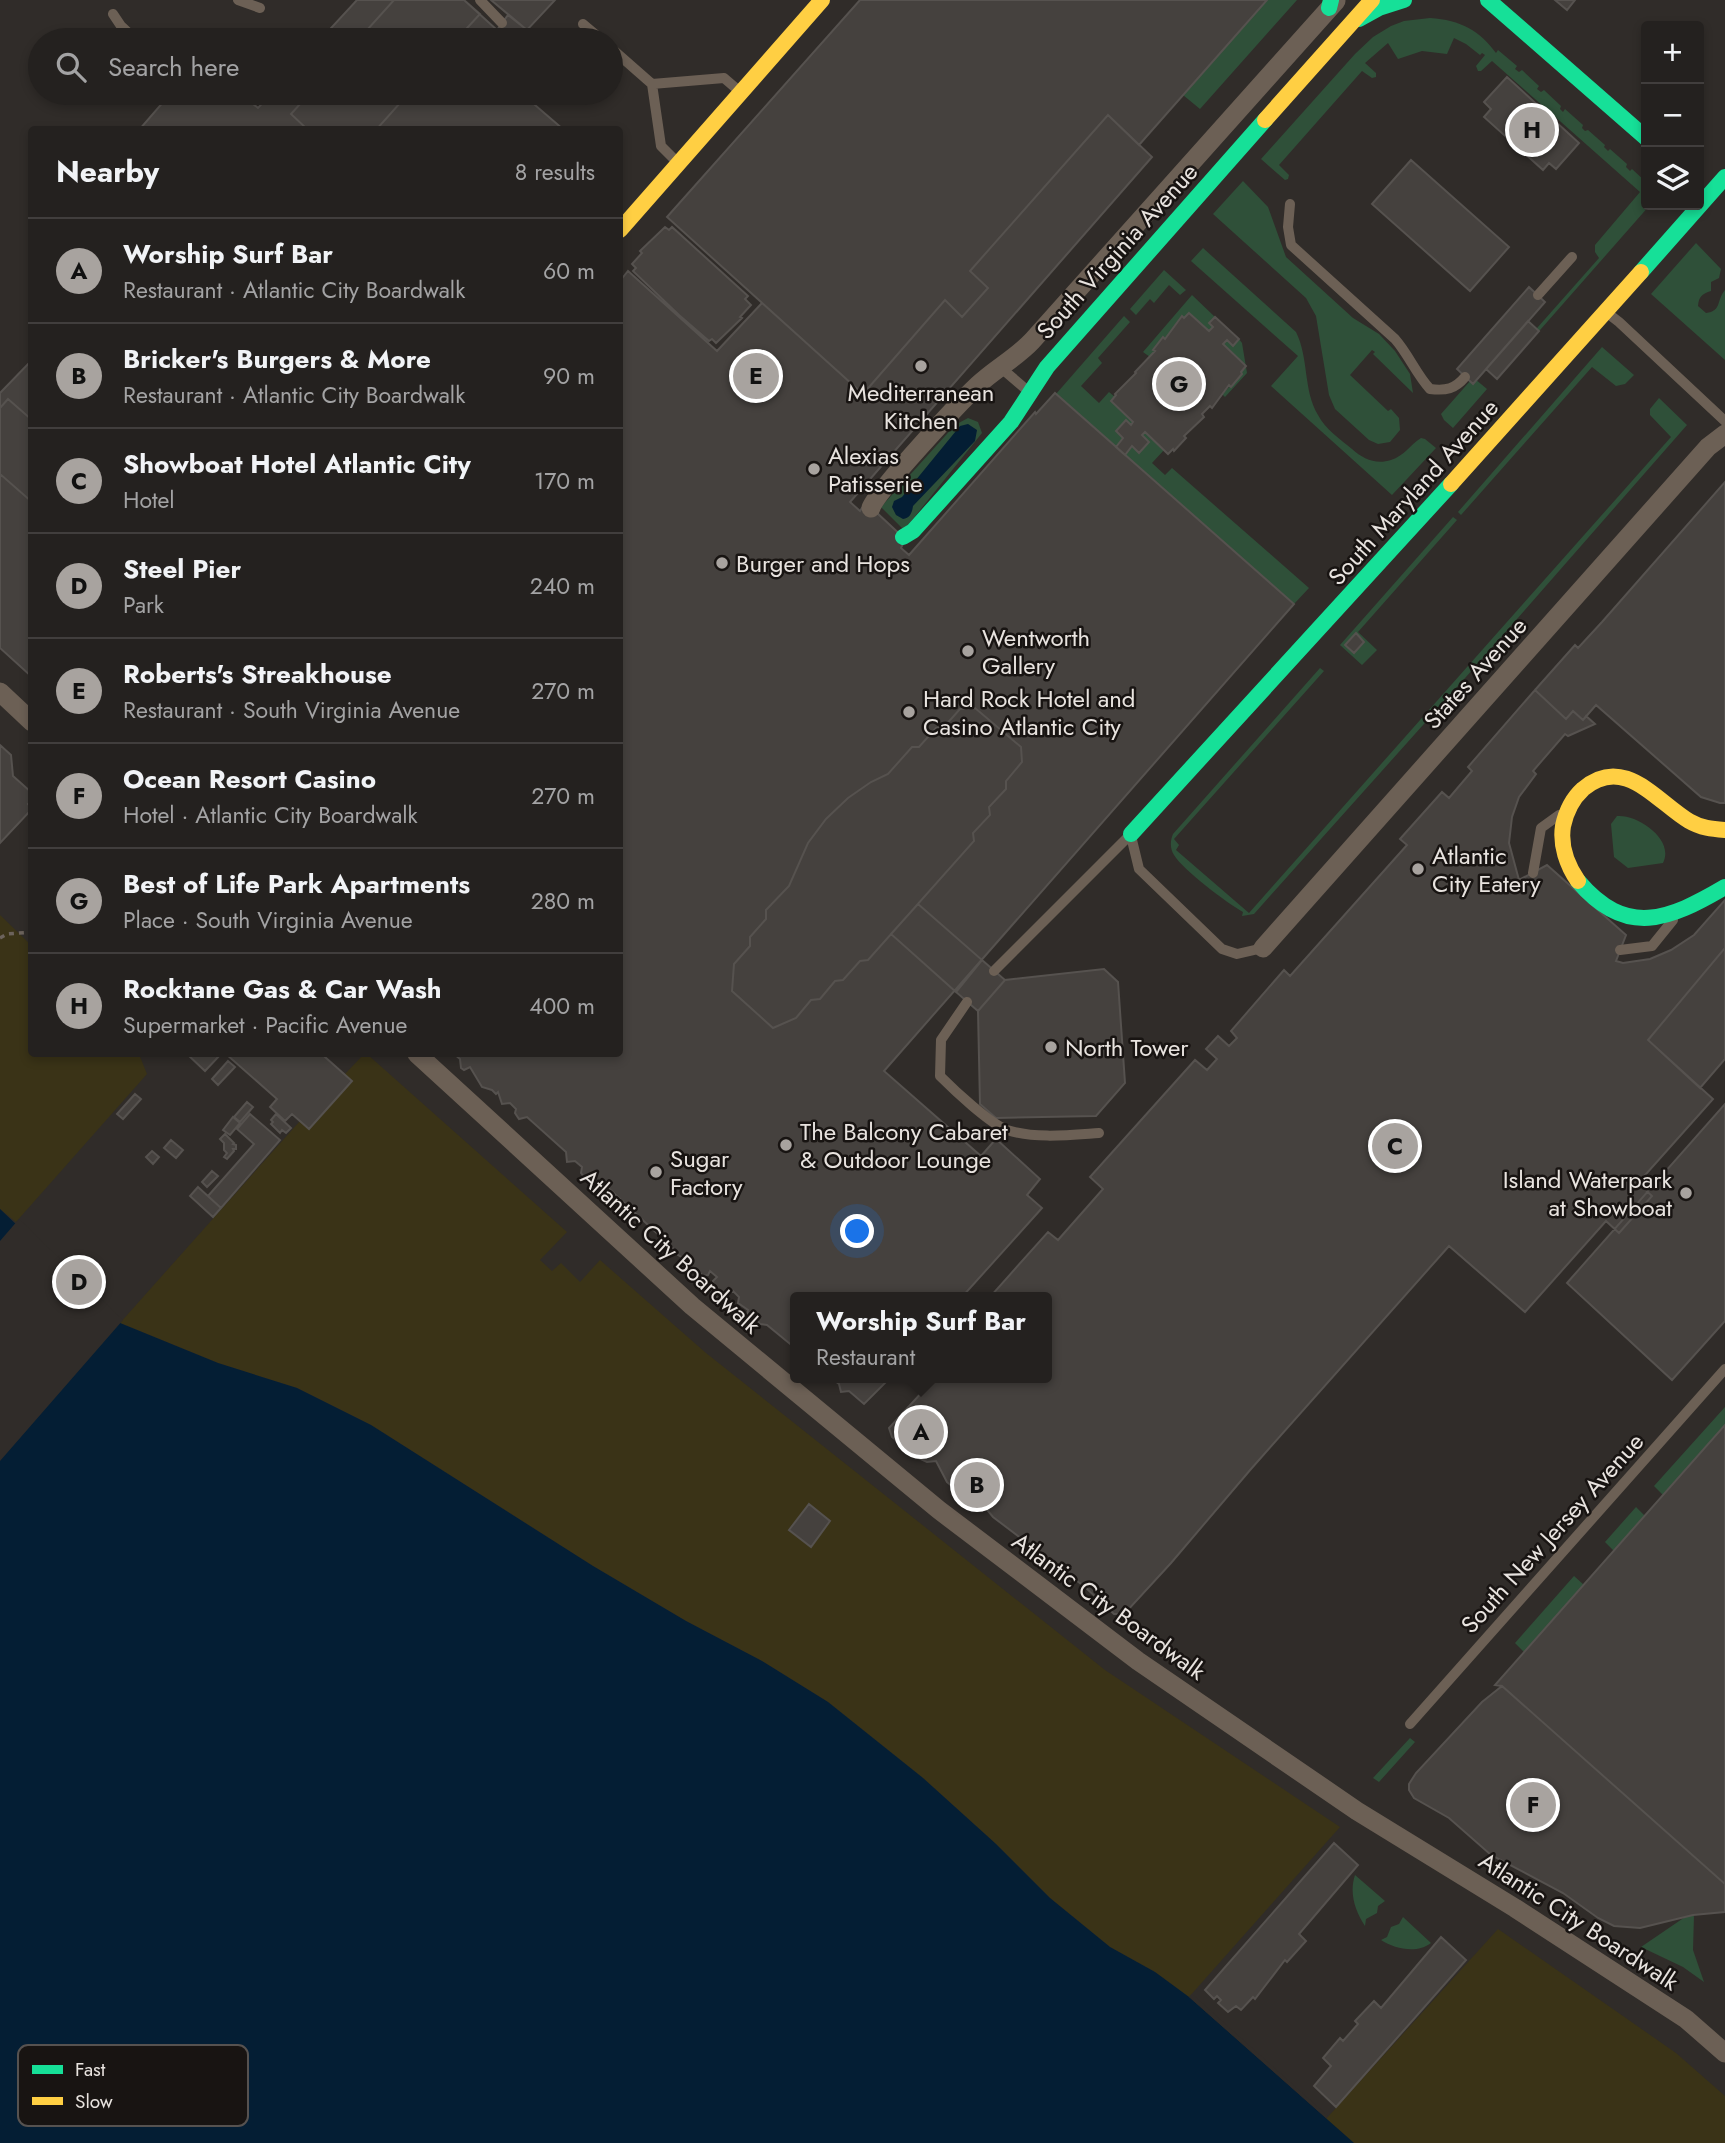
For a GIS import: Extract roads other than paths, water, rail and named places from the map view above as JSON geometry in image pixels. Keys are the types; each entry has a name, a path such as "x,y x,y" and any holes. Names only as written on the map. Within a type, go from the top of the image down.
{"street":[{"path":"623,227 822,0"},
{"name":"South Virginia Avenue","path":"871,508 884,488 976,386 1018,356 1372,0"},
{"path":"1348,26 1379,8 1404,0"},
{"path":"1474,0 1488,0 1641,134"},
{"name":"South Virginia Avenue","path":"903,537 913,531 1011,422 1047,366 1218,153 1332,3"},
{"name":"South Maryland Avenue","path":"1704,189 1725,177"},
{"path":"1704,189 1725,208"},
{"name":"South Maryland Avenue","path":"1131,834 1317,633 1610,306 1687,210"},
{"name":"States Avenue","path":"1263,948 1699,458 1725,434"},
{"path":"0,692 28,718"},
{"path":"1725,830 1702,830 1640,784 1620,777 1605,776 1583,789 1566,811 1561,848 1568,867 1597,901 1615,914 1630,918 1651,919 1682,909 1725,887"},
{"name":"Atlantic City Boardwalk","path":"419,1057 692,1306 939,1510 1138,1661 1357,1811 1515,1908 1686,2019 1725,2053"}],"lane":[{"path":"238,0 260,8"},
{"path":"480,0 502,23"},
{"path":"113,15 123,28"},
{"path":"583,24 588,28"},
{"path":"623,59 652,84 661,146 679,164"},
{"path":"652,84 724,78 741,93"},
{"path":"1290,204 1288,227 1291,245 1395,339 1419,377 1430,389 1445,391 1458,385 1465,377"},
{"path":"1538,295 1572,257"},
{"path":"1610,306 1619,322 1725,421"},
{"path":"1000,367 1031,393"},
{"path":"1532,873 1541,828 1566,811"},
{"path":"1131,834 1132,848 1139,869 1222,949 1237,954 1263,948"},
{"path":"994,971 1131,834"},
{"path":"1620,950 1652,946 1682,909"},
{"path":"967,1002 941,1040 940,1076 962,1098 1006,1129 1058,1135 1099,1133"},
{"name":"South New Jersey Avenue","path":"1410,1724 1725,1369"}],"water":[{"path":"968,424 977,430 975,441 913,506 909,516 903,519 896,515 892,507 894,501 902,497 960,426"},
{"path":"0,1209 120,1323 218,1363 297,1388 371,1425 593,1566 686,1621 762,1661 828,1702 923,1778 996,1844 1050,1898 1110,1947 1155,1972 1189,1997 1354,2143 0,2143"}],"place":[{"name":"Rocktane Gas & Car Wash","path":"1532,130"},
{"name":"Mediterranean Kitchen","path":"921,366"},
{"name":"Roberts's Streakhouse","path":"756,376"},
{"name":"Best of Life Park Apartments","path":"1179,384"},
{"name":"Alexias Patisserie","path":"814,469"},
{"name":"Burger and Hops","path":"722,563"},
{"name":"Wentworth Gallery","path":"968,651"},
{"name":"Hard Rock Hotel and Casino Atlantic City","path":"909,712"},
{"name":"Atlantic City Eatery","path":"1418,869"},
{"name":"North Tower","path":"1051,1047"},
{"name":"The Balcony Cabaret & Outdoor Lounge","path":"786,1145"},
{"name":"Showboat Hotel Atlantic City","path":"1395,1146"},
{"name":"Sugar Factory","path":"656,1172"},
{"name":"Island Waterpark at Showboat","path":"1686,1193"},
{"name":"Steel Pier","path":"79,1282"},
{"name":"Worship Surf Bar","path":"921,1432"},
{"name":"Bricker's Burgers & More","path":"977,1485"},
{"name":"Ocean Resort Casino","path":"1533,1805"}]}
